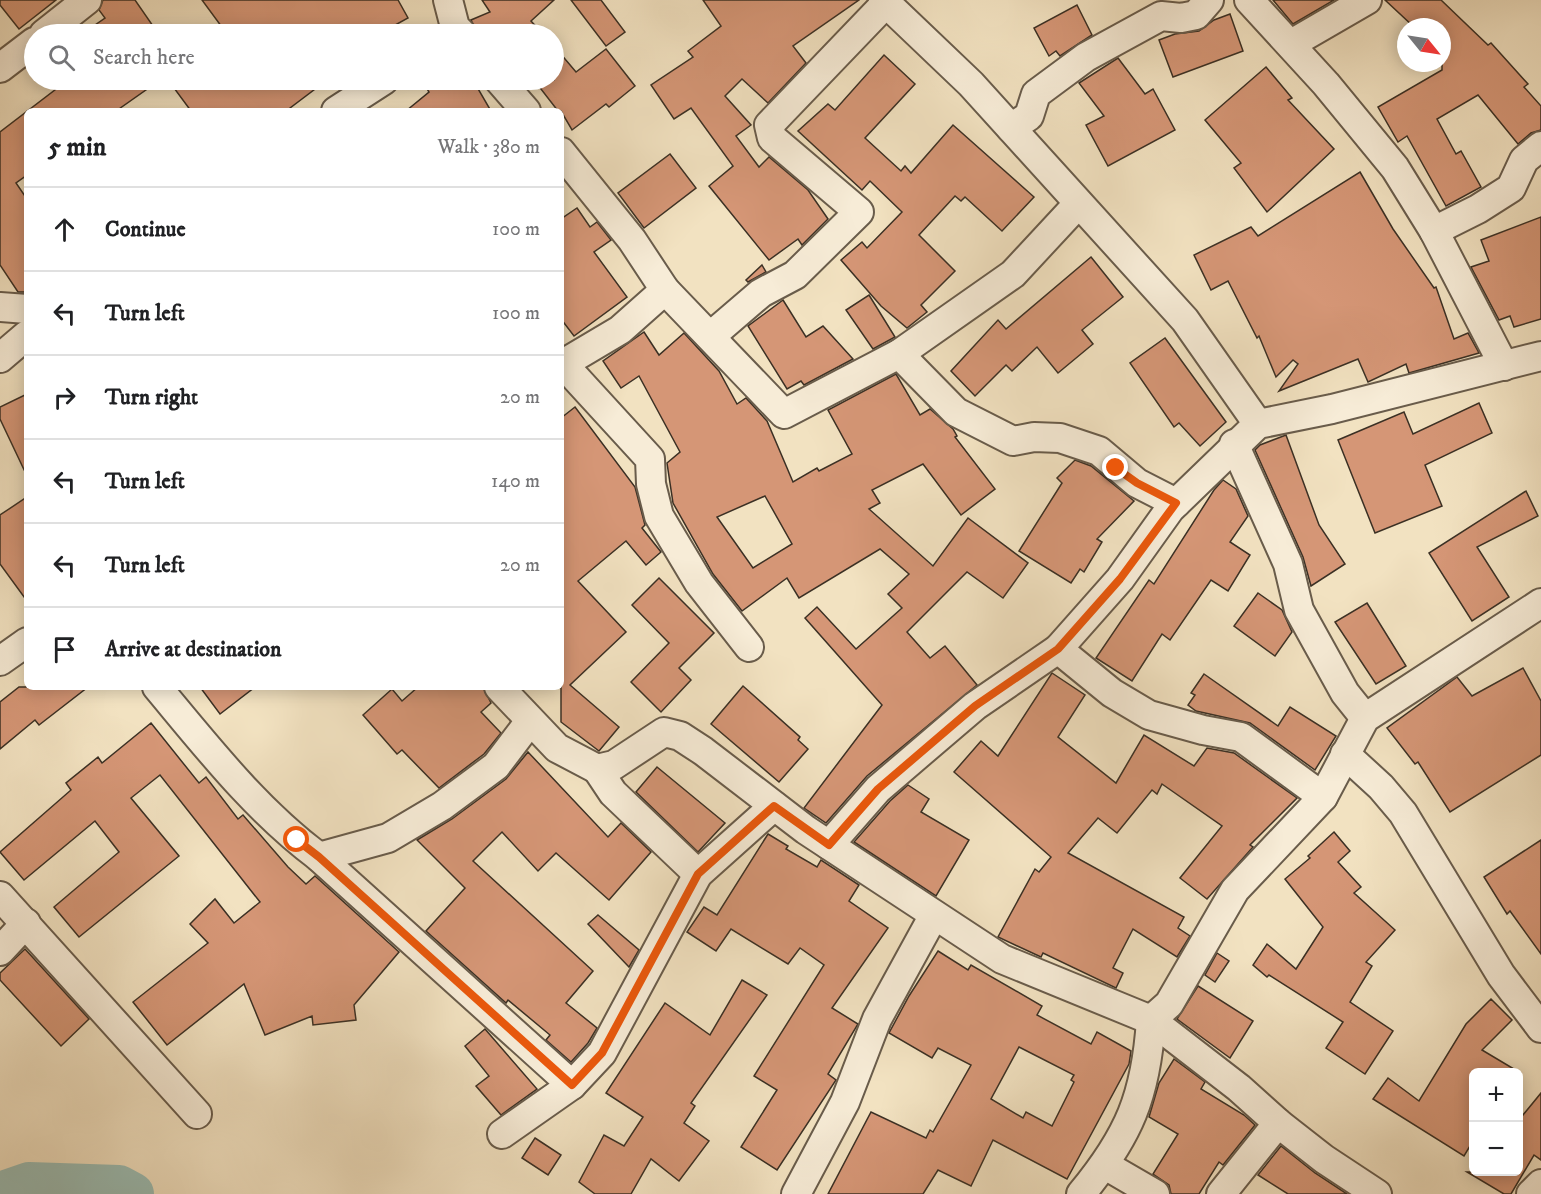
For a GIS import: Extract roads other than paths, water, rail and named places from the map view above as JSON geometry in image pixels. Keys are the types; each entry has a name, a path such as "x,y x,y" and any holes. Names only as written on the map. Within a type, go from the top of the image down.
{"street":[{"path":"57,24 87,0"},
{"path":"1011,128 1029,116 1036,94 1086,57 1161,16 1181,18 1196,15 1209,0"},
{"path":"1249,0 1291,44 1395,168 1434,231 1504,366"},
{"path":"1291,44 1367,0"},
{"path":"712,335 761,293 795,275 859,212 772,138 769,124 884,2 971,84 1185,320 1258,424"},
{"path":"0,68 24,50"},
{"path":"341,108 369,90"},
{"path":"508,90 523,108"},
{"path":"1434,231 1511,188 1524,160 1541,146"},
{"path":"564,156 632,240 665,290 712,335 784,414 899,354 1013,274 1078,204"},
{"path":"564,363 620,330 665,290"},
{"path":"0,308 24,309"},
{"path":"0,358 24,338"},
{"path":"899,354 956,412 1013,441 1034,437 1060,438 1099,451 1137,483 1176,503"},
{"path":"829,845 878,789 975,706 1058,649 1120,579 1176,503 1234,444 1258,424 1541,356"},
{"path":"564,366 650,459 651,484 659,516 699,583 749,648"},
{"path":"1234,444 1288,564 1299,610 1346,693 1365,718"},
{"path":"1081,1194 1105,1166 1136,1109 1148,1062 1151,1020 1169,1004 1235,890 1323,797 1365,718 1541,603"},
{"path":"0,661 24,644"},
{"path":"1058,649 1112,693 1149,715 1203,730 1241,737 1323,797"},
{"path":"159,690 226,770 297,840 319,857 572,1085"},
{"path":"503,690 557,748 597,769 613,793 698,874"},
{"path":"319,857 388,837 442,806 496,766 530,721"},
{"path":"597,769 614,765 664,732 680,736 829,845 1002,959 1151,1020 1239,1088 1324,1160 1377,1194"},
{"path":"1345,754 1382,787 1403,813 1501,975 1541,1028"},
{"path":"502,1134 572,1085 602,1053 698,874 774,806"},
{"path":"0,896 197,1114"},
{"path":"796,1194 844,1102 877,1020 934,915"},
{"path":"0,951 26,923"},
{"path":"1221,1194 1278,1123"},
{"path":"1105,1166 1155,1194"},
{"path":"1531,1194 1541,1184"}],"waterway":[{"path":"0,1194 29,1184 119,1187 132,1194"}]}
